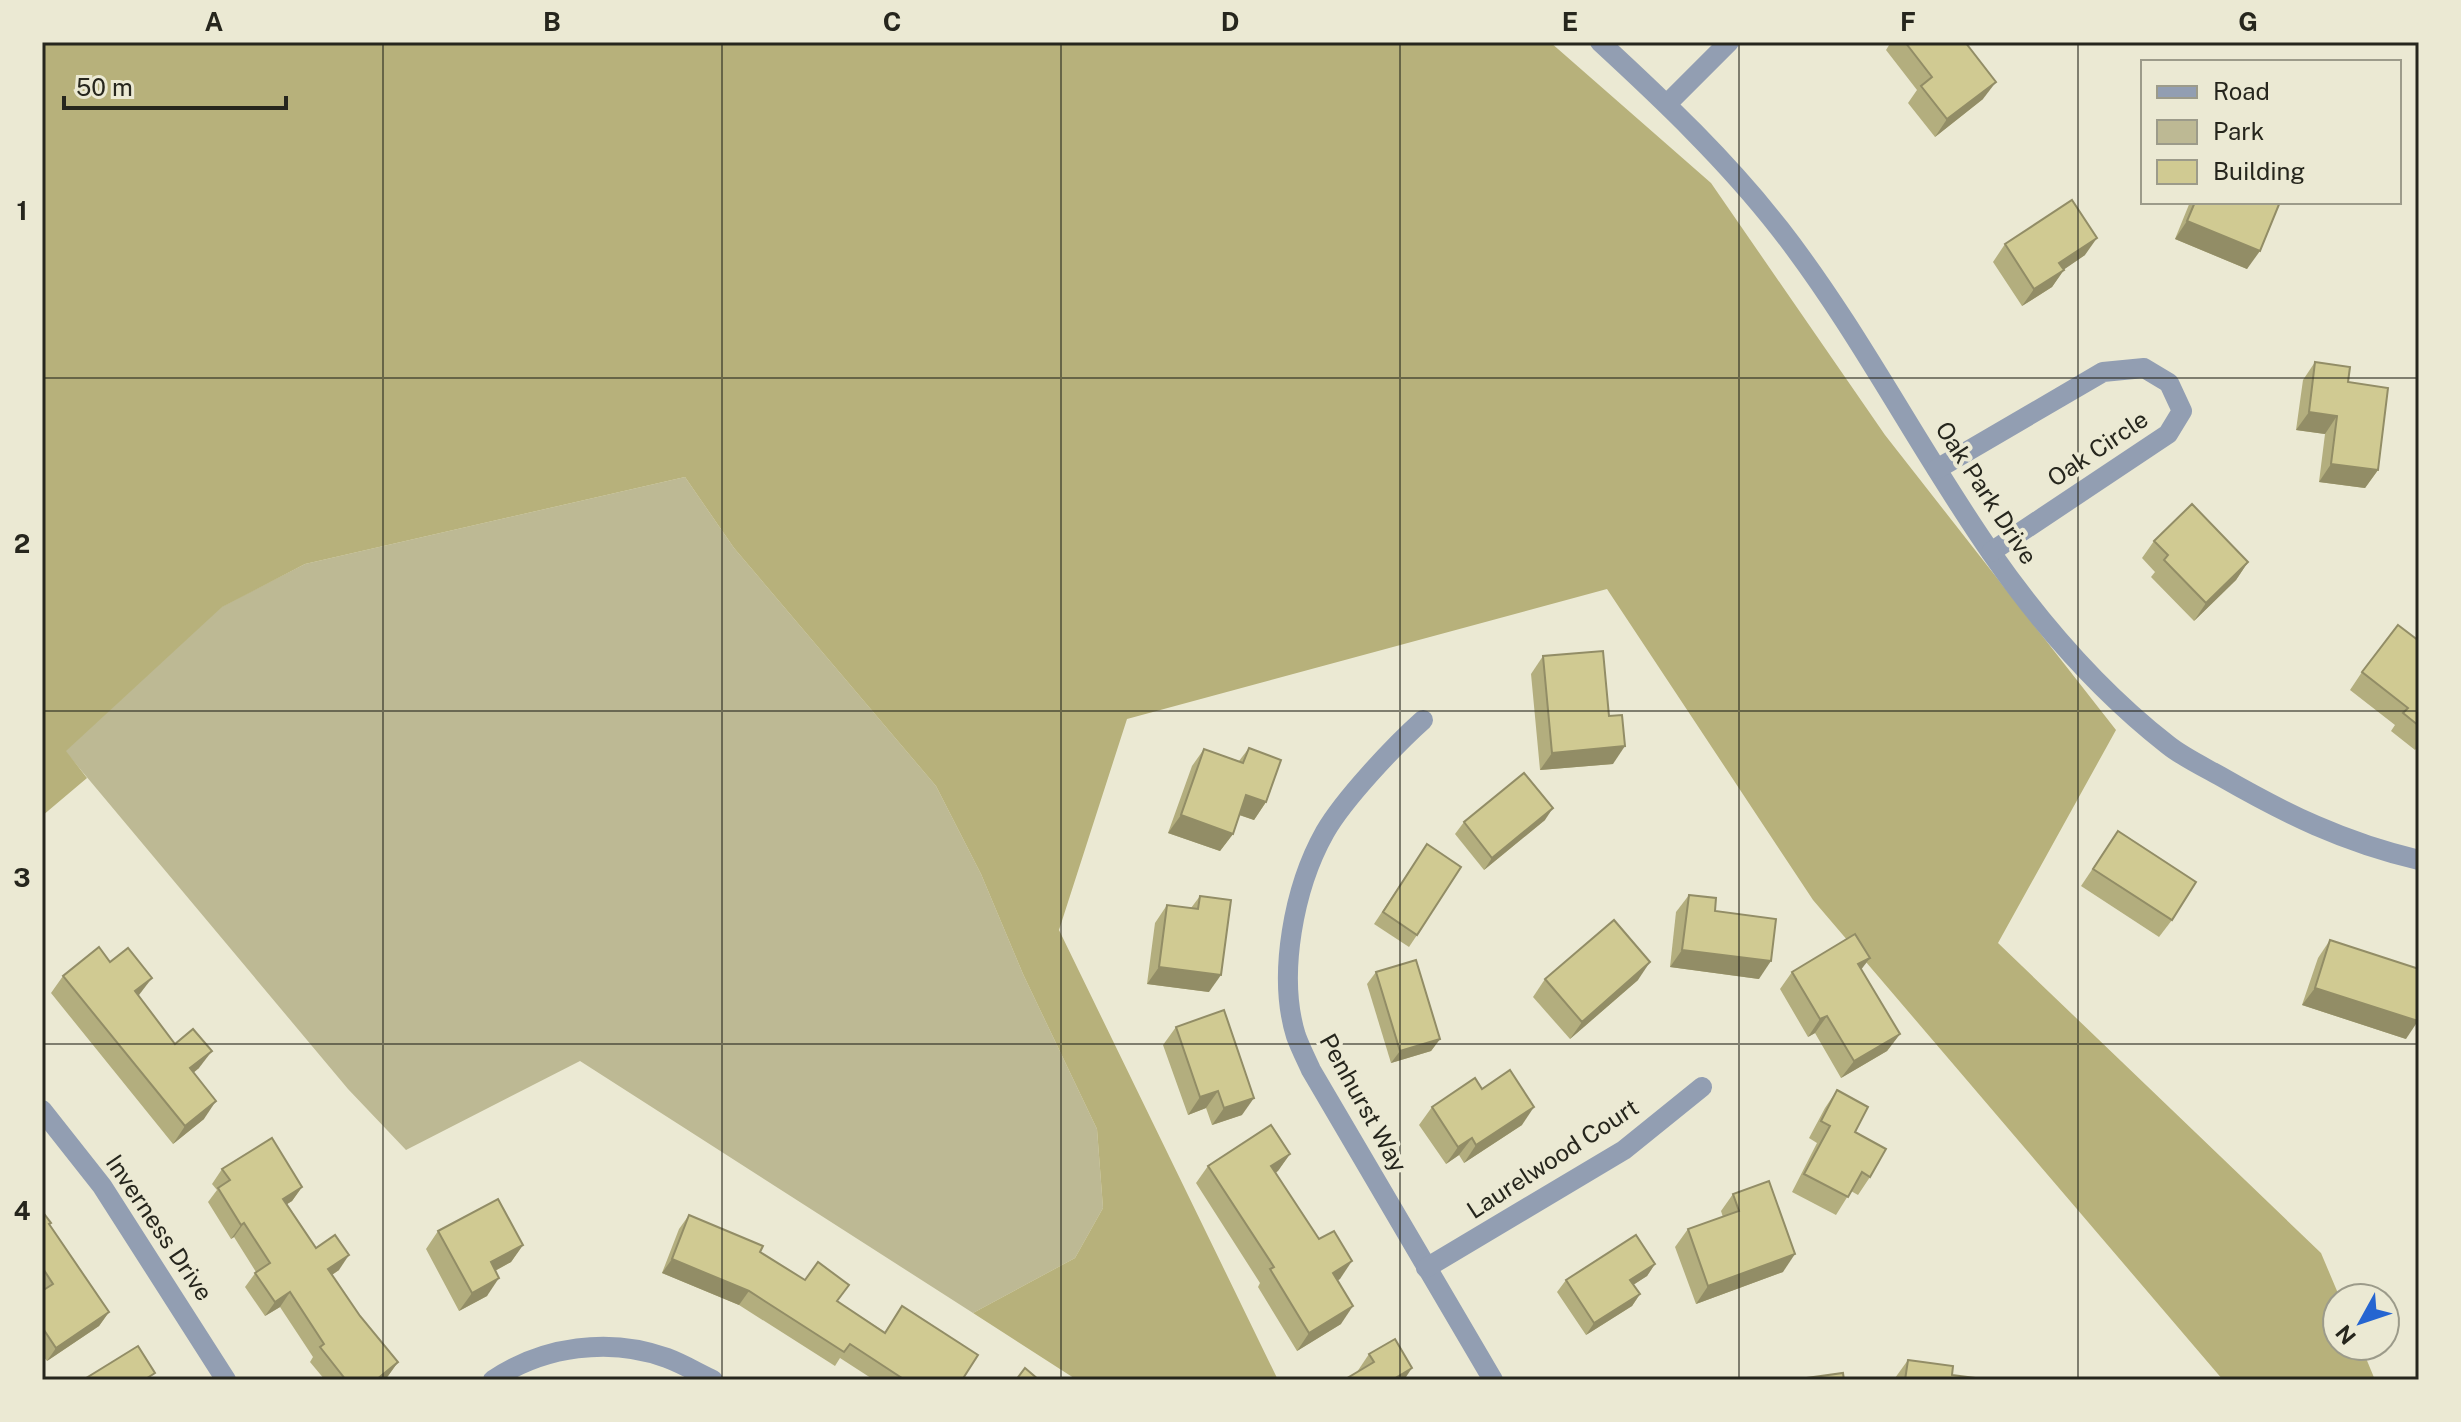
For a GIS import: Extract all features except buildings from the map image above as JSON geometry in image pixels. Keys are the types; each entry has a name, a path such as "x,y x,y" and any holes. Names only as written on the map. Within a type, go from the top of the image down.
{"street":[{"name":"Oak Park Drive","path":"1600,42 1667,104 1724,163 1781,230 1843,319 1991,552 2079,663 2170,747 2304,822 2382,851 2419,860"},
{"path":"1667,104 1729,42"},
{"name":"Oak Circle","path":"1937,469 2103,372 2144,368 2169,383 2182,411 2168,434 1991,552"},
{"name":"Penhurst Way","path":"1423,720 1344,805 1313,857 1295,915 1289,948 1290,1006 1296,1036 1306,1058 1493,1380"},
{"name":"Laurelwood Court","path":"1426,1268 1624,1150 1702,1087"},
{"name":"Inverness Drive","path":"42,1110 102,1186 226,1380"},
{"path":"493,1380 540,1356 563,1350 610,1347 645,1351 669,1358 713,1380"}],"green space":[{"path":"685,477 734,548 936,786 981,874 1023,974 1097,1129 1103,1208 1075,1258 973,1313 580,1061 406,1150 348,1089 65,751 221,607 305,564"}],"shaded area":[{"path":"42,42 1550,42 1711,183 1885,435 2116,730 1998,943 2321,1253 2333,1282 2321,1282 2321,1362 2368,1362 2375,1380 2223,1380 1813,900 1607,589 1127,719 1059,930 1278,1380 1077,1380 973,1313 1075,1258 1103,1208 1097,1129 1023,974 981,874 936,786 734,548 685,477 305,564 222,607 66,751 87,778 42,816"}]}
